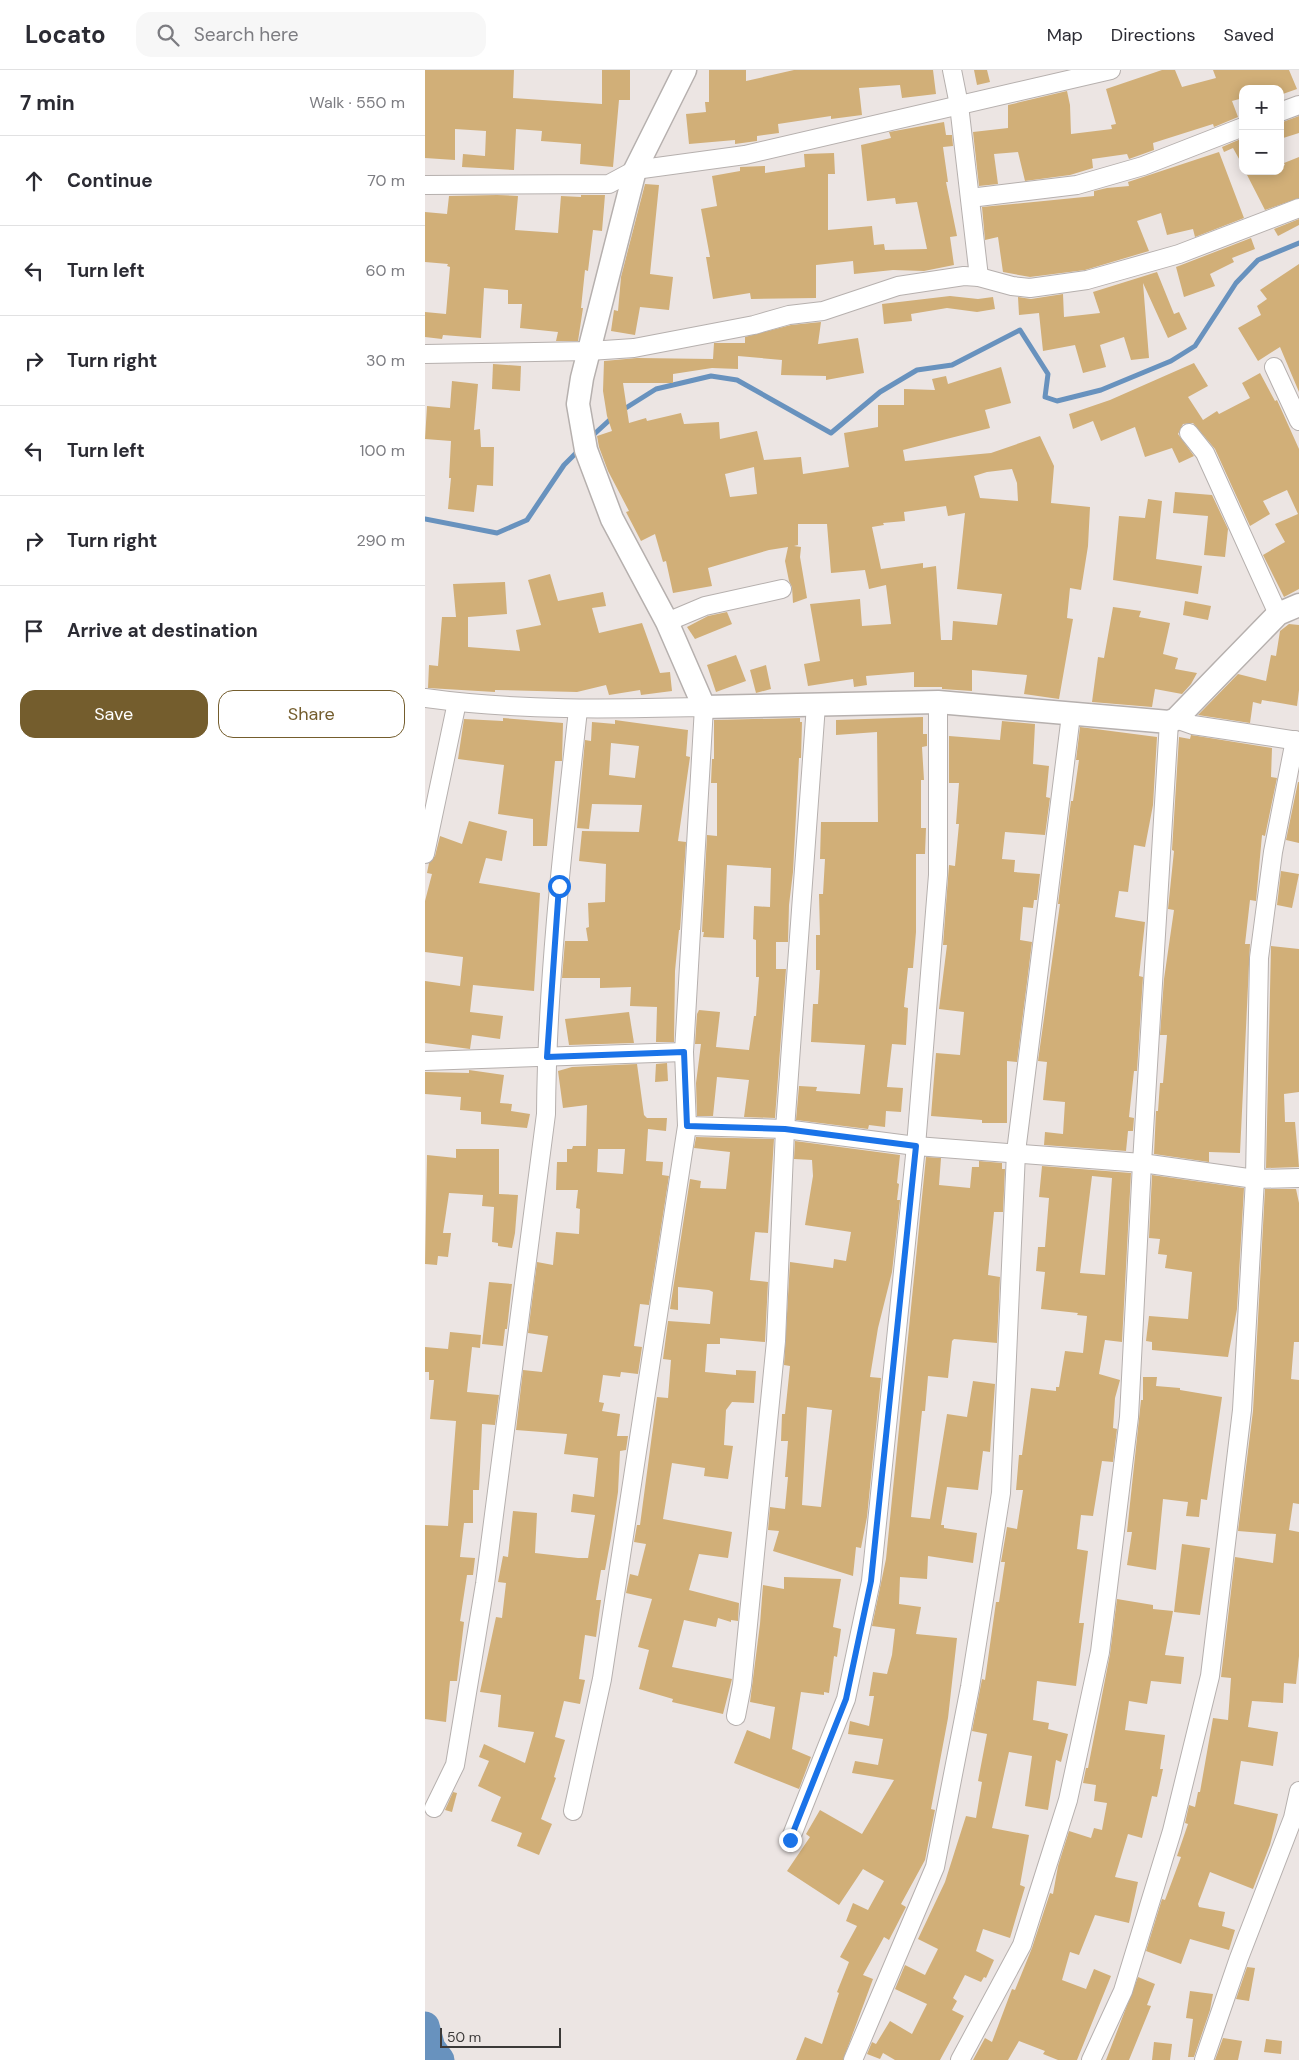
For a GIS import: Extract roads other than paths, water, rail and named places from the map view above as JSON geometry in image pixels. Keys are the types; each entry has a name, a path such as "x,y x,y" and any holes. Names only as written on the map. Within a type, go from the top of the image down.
{"street":[{"path":"573,1811 604,1669 687,1126 684,1052 704,707 667,622 611,519 586,450 578,404 589,351 635,170 685,70"},
{"path":"952,70 959,105 979,277"},
{"path":"425,185 609,184 635,170 745,155 1111,70"},
{"path":"1284,111 1299,105"},
{"path":"970,198 1077,186 1143,166 1239,129"},
{"path":"425,354 589,351 672,342 789,315 823,311 899,286 964,276 979,277 1012,286 1030,288 1087,280 1179,254 1299,208"},
{"path":"1274,367 1299,421"},
{"path":"1189,432 1205,453 1278,614"},
{"path":"667,622 705,606 782,589"},
{"path":"960,2060 1022,1946 1068,1800 1099,1652 1129,1417 1142,1163 1173,720 1278,614 1299,605"},
{"path":"425,698 578,710 938,702 1071,715 1173,720 1193,725 1297,741 1273,852 1259,958 1255,1179 1242,1410 1210,1676 1172,1831 1126,1981 1091,2060"},
{"path":"425,854 457,702"},
{"path":"790,1840 846,1699 871,1581 916,1146 938,875 938,702"},
{"path":"736,1716 742,1685 776,1341 785,1129 816,705"},
{"path":"434,1808 455,1765 485,1584 547,1114 547,1057 559,886 578,710"},
{"path":"853,2060 935,1867 970,1687 1001,1493 1016,1152 1071,715"},
{"path":"425,1061 684,1052"},
{"path":"687,1126 785,1129 916,1146 1016,1152 1142,1163 1255,1179 1299,1178"},
{"path":"1204,2060 1239,1958 1293,1818 1299,1791"}],"waterway":[{"path":"621,411 656,389 711,376 737,380 831,433 880,392 917,370 952,365 1020,330 1048,374 1045,397 1057,401 1101,390 1171,361 1195,346 1236,283 1258,260 1299,243"},
{"path":"591,437 614,416"},
{"path":"425,519 497,533 527,520 564,465 580,449"},
{"path":"425,2026 431,2048 440,2060"}]}
